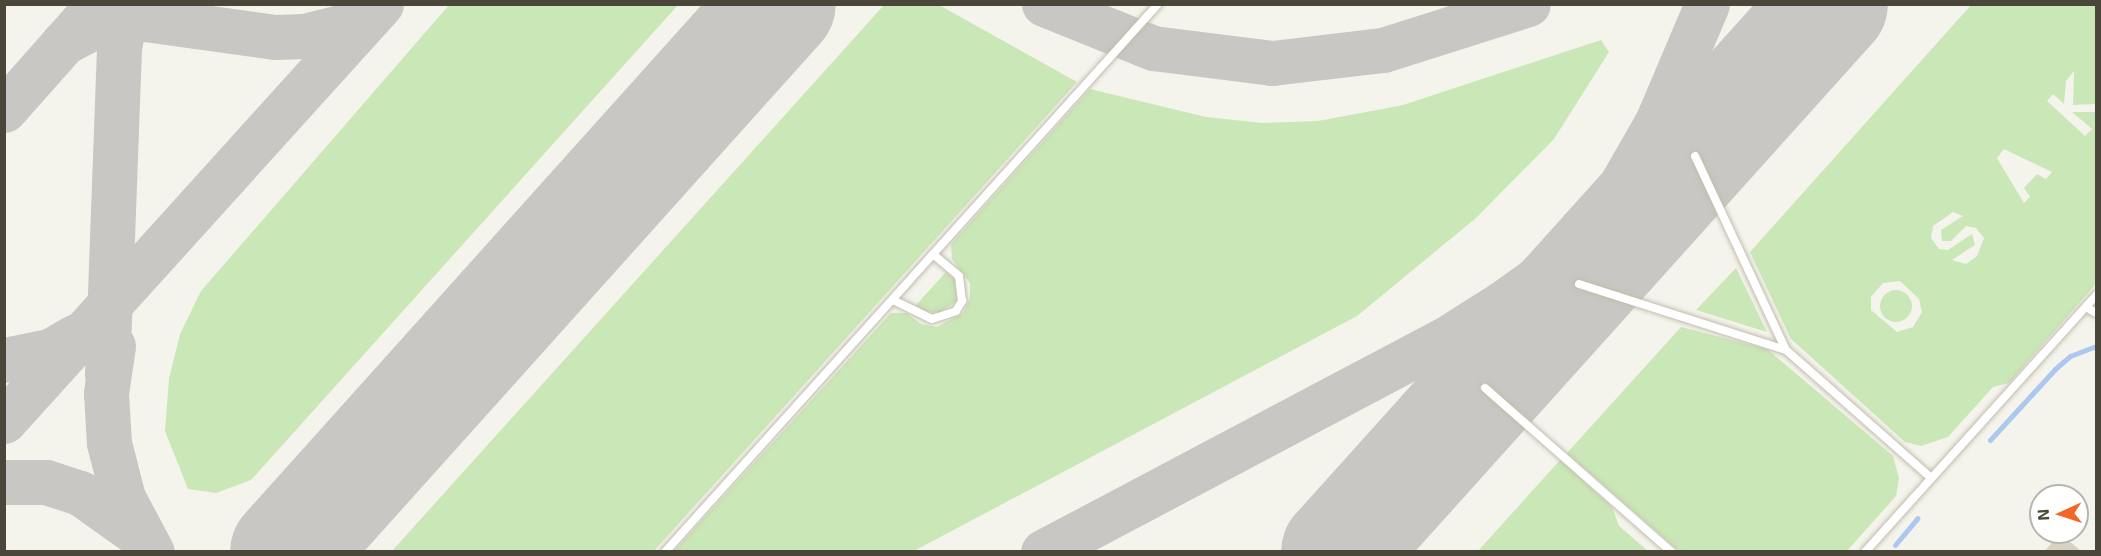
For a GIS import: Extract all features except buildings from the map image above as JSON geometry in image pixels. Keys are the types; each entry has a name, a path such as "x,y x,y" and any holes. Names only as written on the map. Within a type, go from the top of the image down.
{"lane":[{"path":"664,552 1158,4"},
{"path":"1695,156 1786,350 1931,478"},
{"path":"893,300 932,319 956,311 962,301 959,276 933,254"},
{"path":"1579,284 1786,350"},
{"path":"1865,552 2097,295"},
{"path":"2086,307 2097,313"},
{"path":"1485,388 1672,552"}],"green space":[{"path":"1972,4 2096,5 2096,104 2073,105 2074,71 2066,81 2064,104 2053,94 2047,101 2085,136 2092,129 2072,112 2096,112 2096,284 2009,383 1993,387 1948,437 1921,446 1905,442 1791,339 1750,252","holes":["2004,149 2052,172 2046,179 2037,174 2024,188 2030,197 2024,203 1997,158","1953,212 1963,216 1941,230 1942,241 1951,241 1966,226 1976,228 1984,238 1977,256 1966,264 1952,260 1975,245 1972,234 1948,250 1939,249 1931,238 1933,226","1900,281 1919,299 1922,312 1913,327 1897,332 1871,310 1871,297 1883,283"]},
{"path":"449,5 678,5 251,480 216,493 188,489 165,431 169,379 180,334 201,291"},
{"path":"884,5 939,5 1077,82 654,551 392,551"},
{"path":"1601,40 1609,52 1554,139 1476,218 1357,316 914,551 674,551 891,313 906,313 921,324 937,327 963,313 970,298 970,283 952,259 951,244 1090,89 1206,117 1262,123 1318,121 1403,105"},
{"path":"1736,268 1767,332 1696,310"},
{"path":"946,272 955,280 957,301 939,313 920,310 916,305"},
{"path":"1896,290 1907,295 1912,306 1907,317 1896,322 1885,317 1880,306 1885,295"},
{"path":"1681,327 1767,349 1893,456 1899,478 1896,496 1847,551 1679,551 1567,453"},
{"path":"1560,460 1612,507 1619,526 1648,551 1478,551"}],"waterway":[{"path":"1990,440 2055,369 2070,356 2096,346"},
{"path":"1895,545 1918,518"}],"taxiway":[{"path":"107,375 119,49 126,4"},
{"path":"4,421 381,4"},
{"path":"1044,4 1153,48 1272,63 1383,50 1528,4"},
{"path":"1606,211 1657,122 1707,4"},
{"path":"63,43 95,26 145,19 275,37 304,36 344,26 369,11"},
{"path":"4,110 84,20"},
{"path":"1043,552 1452,335 1501,304 1587,243 1756,89"},
{"path":"1448,430 1567,272"},
{"path":"4,360 50,351 76,336"},
{"path":"113,346 106,393 109,443 123,498 152,552"},
{"path":"4,482 46,482 80,493 139,535"},
{"path":"280,552 317,518"}],"runway":[{"path":"287,552 779,4"},
{"path":"1338,552 1831,4"}]}
